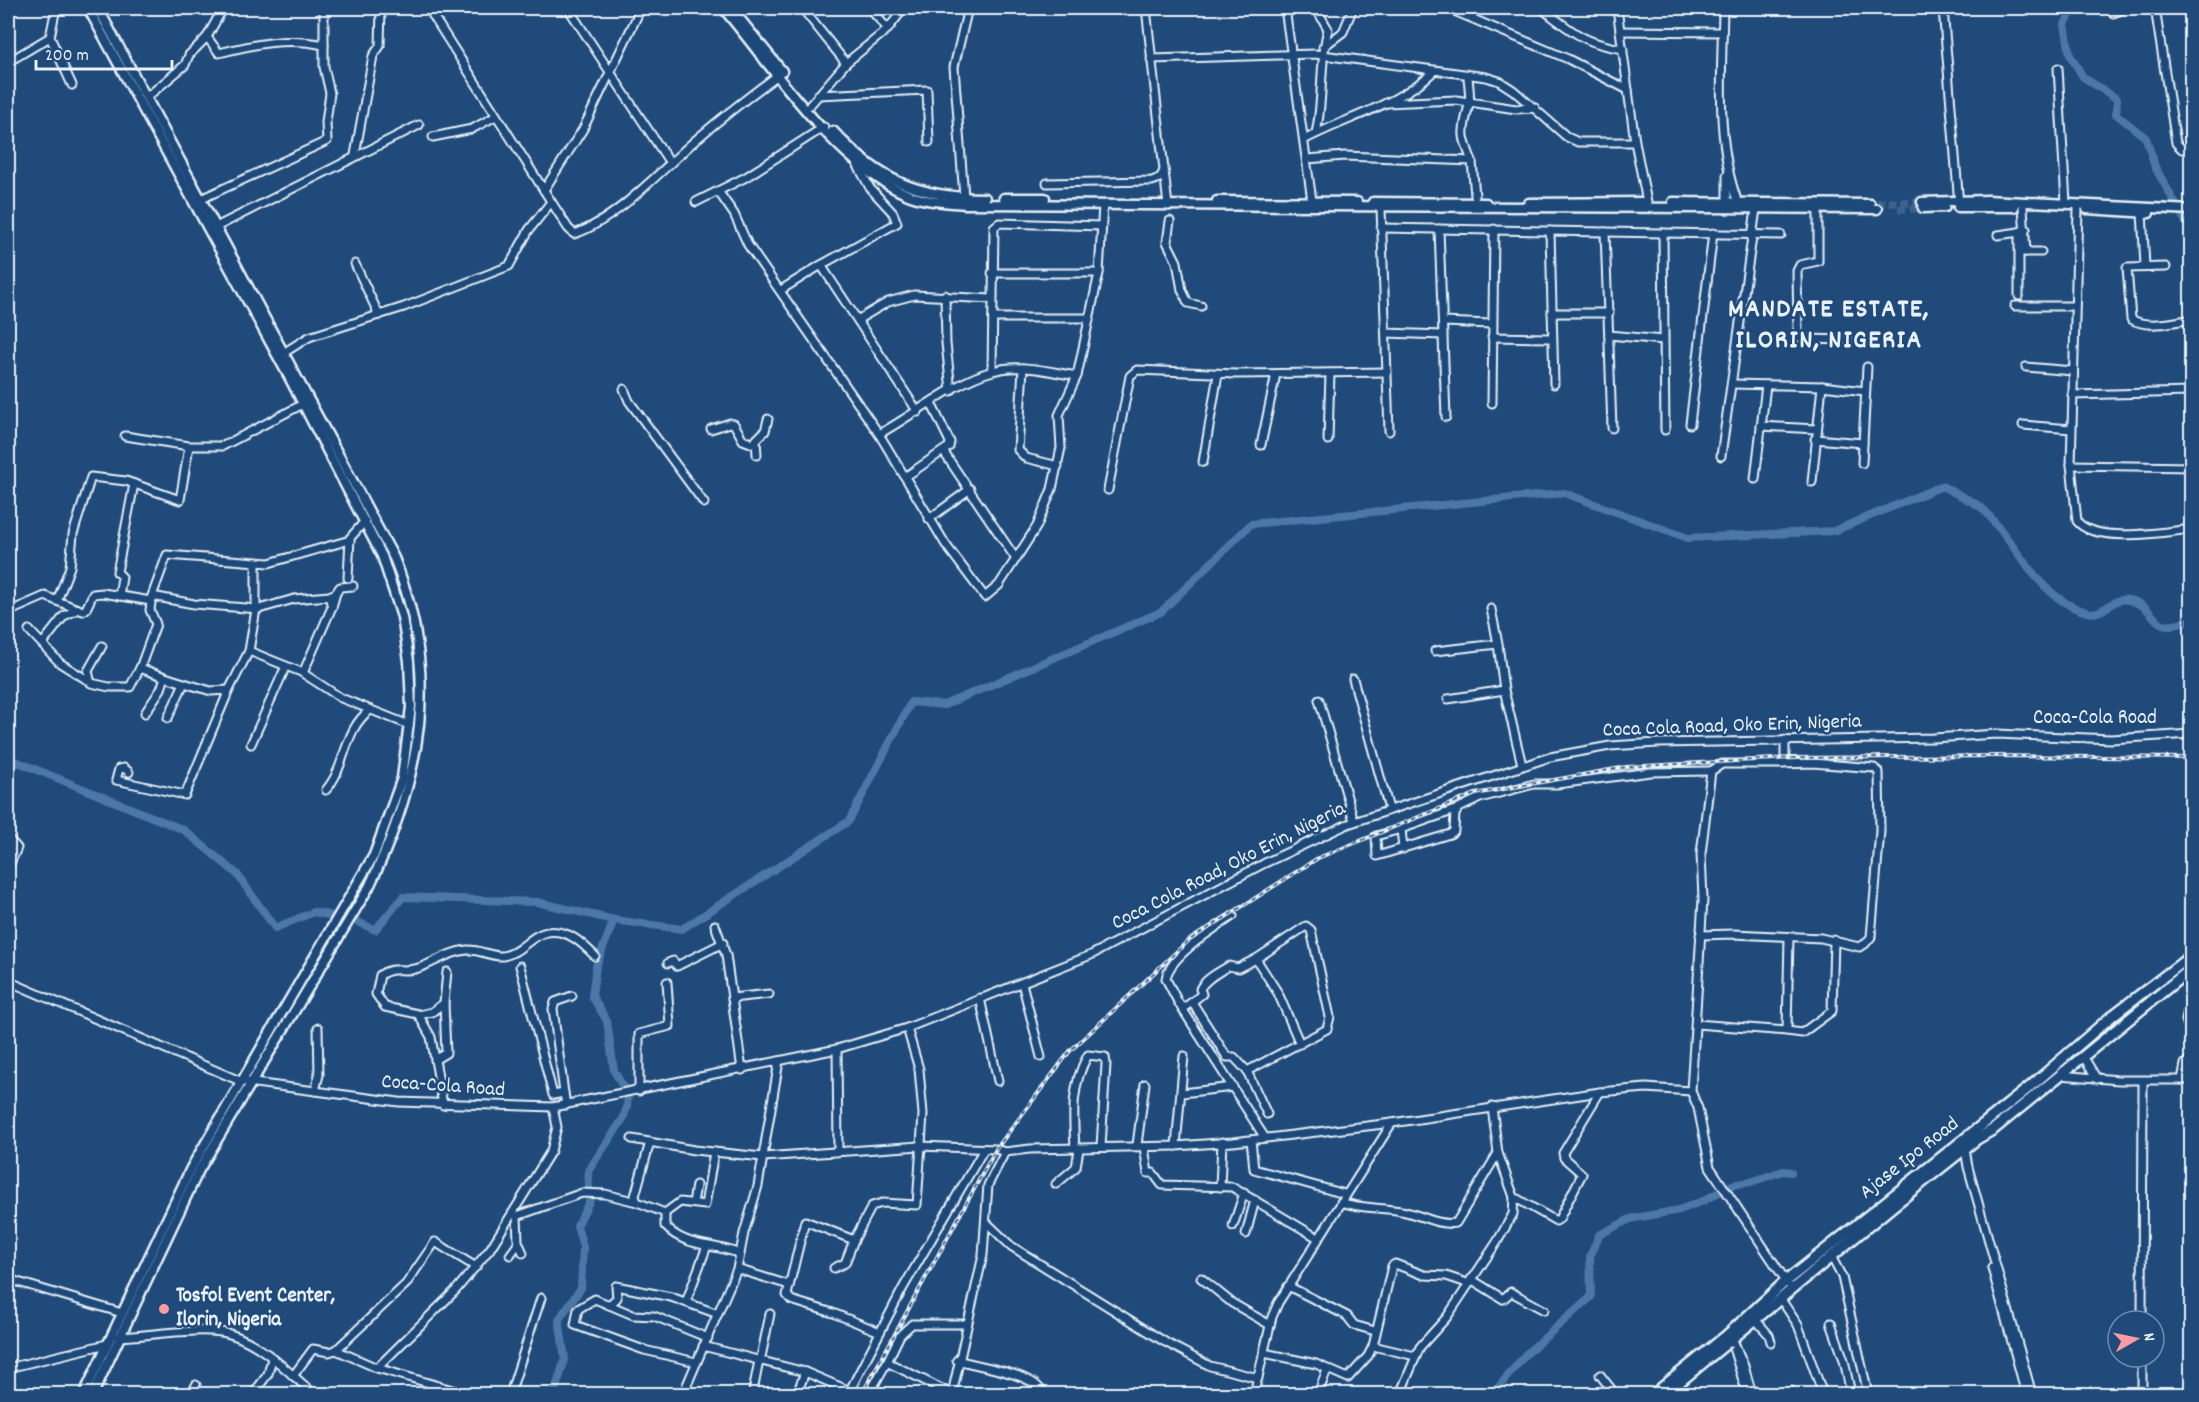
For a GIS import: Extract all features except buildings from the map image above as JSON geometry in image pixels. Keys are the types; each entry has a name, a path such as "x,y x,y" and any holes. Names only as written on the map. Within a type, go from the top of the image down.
{"highway":[{"name":"Ajase Ipo Road","path":"1665,1395 1788,1285 2031,1086 2112,1016 2192,955"},
{"name":"Ajase Ipo Road","path":"1654,1395 1755,1319 1780,1298 1788,1285 1831,1256 2083,1056 2190,976"}],"main road":[{"path":"88,8 365,521 390,576 402,617 409,661 409,725 402,778 374,855 342,909 312,970 200,1170 118,1337 93,1395"},
{"path":"84,1395 191,1168 240,1081 369,886 393,834 411,779 420,712 416,637 406,592 394,558 98,8"},
{"path":"723,8 778,75 855,162 882,181 908,195 932,200 965,204 1103,205 1312,201 1727,206 1756,209 1877,206 1738,203 1727,206"},
{"path":"731,8 810,105 853,151 893,180 927,193 964,197 1381,208 1647,205"},
{"path":"1922,205 2066,203 2183,212"},
{"path":"1959,204 2183,212"}],"street":[{"path":"56,8 50,37 72,85"},
{"path":"147,97 185,65 189,55 207,38 223,8"},
{"path":"201,199 327,141 326,122 330,93 324,67 324,8"},
{"path":"356,155 372,57 380,46 381,8"},
{"path":"428,8 551,202 571,231 577,233 612,212 778,75"},
{"path":"568,8 670,163"},
{"path":"544,189 583,129 641,8"},
{"path":"802,8 846,63"},
{"path":"869,8 888,29"},
{"path":"810,105 846,63 888,29 904,8"},
{"path":"964,197 954,67 968,8"},
{"path":"1146,8 1168,203"},
{"path":"1286,8 1312,201"},
{"path":"1316,8 1328,29 1322,51 1321,113 1316,133"},
{"path":"1322,51 1343,32 1353,8"},
{"path":"1447,8 1568,59 1628,90"},
{"path":"1541,8 1577,37 1600,45 1623,49"},
{"path":"1617,8 1635,142 1647,205"},
{"path":"1723,8 1723,141 1727,170 1727,206"},
{"path":"1942,8 1959,204"},
{"path":"2113,13 2126,8"},
{"path":"2155,8 2176,143 2182,149 2192,150"},
{"path":"1620,31 1722,32"},
{"path":"8,62 50,37"},
{"path":"207,38 219,53 266,42 304,41 324,45"},
{"path":"1151,59 1293,55 1322,51 1468,75 1499,81 1567,136 1578,142 1635,142"},
{"path":"2058,68 2066,203"},
{"path":"1304,140 1386,103 1419,85 1434,71"},
{"path":"1468,75 1470,103 1463,123 1464,141 1472,161 1475,196"},
{"path":"818,95 927,90 929,142"},
{"path":"1386,103 1456,100 1515,109 1535,108"},
{"path":"433,137 471,129 495,116"},
{"path":"216,227 419,125"},
{"path":"696,202 754,172 824,127"},
{"path":"1307,159 1345,156 1472,161"},
{"path":"781,290 897,223 893,213 870,188 855,162"},
{"path":"1727,170 1738,203"},
{"path":"1047,183 1152,181 1160,177 1164,171"},
{"path":"718,191 734,214 748,245 879,434 929,519 973,584 985,597 999,585 1043,514 1058,466 1061,448 1059,415 1077,376 1099,273 1103,205"},
{"path":"285,352 309,337 379,315 509,266 529,230 551,202"},
{"path":"2019,296 2023,252 2023,207"},
{"path":"1381,208 1389,431"},
{"path":"1721,456 1756,209"},
{"path":"1818,209 1818,261 1800,265 1797,271 1799,337 1850,340"},
{"path":"2078,209 2071,465 2075,508 2081,526 2104,533 2143,535 2192,529"},
{"path":"2142,212 2145,266"},
{"path":"1170,221 1167,242 1177,262 1185,297 1188,303 1201,306"},
{"path":"992,371 992,273 996,225 1102,226"},
{"path":"1382,228 1781,235"},
{"path":"1439,229 1446,417"},
{"path":"1492,403 1491,324 1494,229"},
{"path":"1998,235 2022,230"},
{"path":"1550,231 1554,384"},
{"path":"1605,232 1612,428"},
{"path":"1663,233 1665,430"},
{"path":"1690,424 1713,233"},
{"path":"2023,252 2041,252"},
{"path":"355,264 379,315"},
{"path":"821,265 859,319 918,412"},
{"path":"2166,267 2131,266 2125,271 2133,321 2157,323 2192,319"},
{"path":"992,273 1099,273"},
{"path":"859,319 888,302 905,297 945,295 992,299"},
{"path":"945,295 946,343 951,391"},
{"path":"2015,306 2074,306"},
{"path":"1552,313 1609,314"},
{"path":"993,318 1089,318"},
{"path":"1443,322 1491,324"},
{"path":"1386,333 1443,335"},
{"path":"1609,335 1663,340"},
{"path":"1492,337 1552,338"},
{"path":"1862,463 1867,367"},
{"path":"879,434 951,391 992,371 1023,368 1077,376"},
{"path":"1023,368 1018,450 1026,458 1058,466"},
{"path":"2026,368 2073,371"},
{"path":"1108,490 1133,372 1276,374 1387,372"},
{"path":"1328,440 1330,373"},
{"path":"1203,462 1218,374"},
{"path":"1261,445 1276,374"},
{"path":"1732,384 1822,386 1865,391"},
{"path":"1755,478 1766,385"},
{"path":"1812,482 1822,386"},
{"path":"624,389 629,401 704,503"},
{"path":"2072,395 2192,392"},
{"path":"904,477 949,447 950,441 931,403"},
{"path":"125,436 189,447 223,446 303,404"},
{"path":"757,455 756,440 765,431 768,420"},
{"path":"711,429 730,423 734,424 743,440 756,445"},
{"path":"2023,425 2071,429"},
{"path":"1761,426 1816,429"},
{"path":"1815,439 1863,443"},
{"path":"57,601 70,567 73,534 91,477 126,481 180,500 189,447"},
{"path":"944,451 1016,559"},
{"path":"2071,465 2192,467"},
{"path":"119,596 122,577 117,572 134,484"},
{"path":"929,519 970,489"},
{"path":"29,630 60,663 91,682 109,687 130,687 140,668 156,624 150,610 167,555 269,563 350,540 365,521"},
{"path":"303,674 334,596 351,581 350,540"},
{"path":"129,772 124,768 119,769 116,780 185,795 249,651 256,609 256,562"},
{"path":"8,612 45,596 78,609 87,609 93,594 256,609 294,598 334,596"},
{"path":"43,643 64,616 78,609"},
{"path":"1491,609 1504,690 1522,765"},
{"path":"1435,651 1498,644"},
{"path":"91,682 88,671 102,646"},
{"path":"249,651 303,674 341,698 409,725"},
{"path":"252,744 286,666"},
{"path":"140,668 211,691 230,690"},
{"path":"145,713 161,689 165,677"},
{"path":"1353,679 1389,809"},
{"path":"168,718 184,683"},
{"path":"1448,699 1504,690"},
{"path":"1319,700 1354,822"},
{"path":"326,790 334,777 353,728 370,710"},
{"name":"Coca Cola Road, Oko Erin, Nigeria","path":"636,1092 837,1049 907,1028 1091,955 1274,858 1354,822 1522,765 1610,746 1997,734"},
{"name":"Coca-Cola Road","path":"1997,734 2111,739 2192,734"},
{"path":"1782,764 1785,740"},
{"path":"1459,808 1455,814 1453,833 1377,856 1374,840 1383,833 1401,829 1480,798 1530,784 1557,784 1641,772 1711,771 1722,764 1813,763 1874,768 1879,772 1880,831 1873,932 1865,944 1858,947 1834,940 1747,934 1700,935"},
{"path":"1711,771 1701,854 1700,935 1691,1091 1698,1108 1710,1167 1788,1285"},
{"path":"1401,829 1403,849"},
{"path":"8,838 17,848 8,868"},
{"path":"1233,916 1201,937 1168,971 1166,979 1182,1009 1265,1138"},
{"path":"715,925 723,943 742,1070"},
{"path":"1182,1009 1202,994 1200,989 1202,984 1223,969 1228,966 1238,968 1256,959 1302,927 1310,927 1331,1023 1328,1029 1247,1071"},
{"path":"444,1003 432,1011 419,1015 385,1007 376,994 380,975 390,968 416,969 454,952 470,950 501,956 514,953 533,937 548,932 570,934 595,956"},
{"path":"1787,1031 1789,937"},
{"path":"1696,1024 1802,1033 1832,1011 1834,940"},
{"path":"668,963 673,961 677,966 723,943"},
{"path":"1256,959 1278,993 1300,1044"},
{"path":"520,966 553,1095 564,1093"},
{"path":"436,1059 446,1053 444,1003 447,972"},
{"path":"8,981 240,1081"},
{"path":"636,1092 639,1034 670,1026 669,993 665,993 667,982"},
{"path":"1022,983 1041,1057"},
{"path":"2192,990 2186,1020 2192,1036"},
{"path":"732,998 769,994"},
{"path":"566,1105 553,1010 555,1002 572,996"},
{"path":"980,998 998,1082"},
{"path":"1192,1002 1227,1057 1234,1058 1247,1071 1267,1114"},
{"path":"419,1015 431,1037 443,1105"},
{"path":"315,1091 319,1075 318,1028"},
{"path":"834,1268 845,1263 872,1206 882,1203 917,1205 923,1114 921,1085 907,1028"},
{"path":"837,1049 838,1151"},
{"path":"1056,1184 1076,1167 1077,1148 1073,1108 1077,1075 1088,1055 1105,1057 1106,1064 1101,1147"},
{"path":"1176,1146 1184,1056"},
{"path":"2083,1056 2097,1079"},
{"path":"2182,1080 2185,1064 2192,1057"},
{"path":"683,1395 737,1269 763,1157 779,1061"},
{"path":"2060,1075 2143,1081 2192,1080"},
{"name":"Coca-Cola Road","path":"240,1081 399,1102 443,1105 553,1107 636,1092"},
{"path":"2142,1309 2143,1081"},
{"path":"1145,1084 1141,1146 1148,1173 1153,1173 1162,1185 1232,1187 1317,1238"},
{"path":"1182,1093 1233,1087"},
{"path":"632,1139 763,1157 920,1146 1005,1152 1176,1146 1251,1140 1392,1123 1600,1092 1646,1088 1691,1091"},
{"path":"1514,1197 1548,1218 1556,1221 1559,1219 1582,1174 1564,1158 1563,1153 1600,1092"},
{"path":"377,1368 476,1267 514,1214 551,1150 557,1127 553,1107"},
{"path":"1401,1395 1415,1356 1447,1317 1513,1214 1514,1197 1498,1153 1492,1107"},
{"path":"1254,1395 1270,1325 1288,1286 1392,1123"},
{"path":"1251,1140 1254,1169 1345,1194"},
{"path":"1220,1186 1222,1142"},
{"path":"637,1202 635,1196 650,1143"},
{"path":"703,1346 805,1372 849,1393 880,1332 984,1149"},
{"path":"1965,1149 1968,1167 2032,1395"},
{"path":"714,1152 706,1202 703,1206 680,1202 665,1213 664,1226 675,1236 706,1245 722,1246 740,1254"},
{"path":"887,1362 952,1395 957,1360 986,1236 988,1185 1005,1152"},
{"path":"1341,1202 1353,1206 1403,1211 1447,1225 1456,1224 1498,1153"},
{"path":"1956,1156 1963,1162 1966,1171 2026,1395"},
{"path":"693,1203 696,1185"},
{"path":"514,1214 582,1193 605,1194 637,1202 665,1213"},
{"path":"1233,1226 1244,1193"},
{"path":"1246,1234 1255,1200"},
{"path":"514,1214 519,1244 523,1253"},
{"path":"854,1240 805,1221 787,1295 791,1300 843,1316 880,1332"},
{"path":"986,1222 1011,1246 1180,1351 1210,1366 1258,1378"},
{"path":"986,1236 996,1233"},
{"path":"293,1376 313,1349 329,1352 336,1350 406,1284 435,1242 476,1267"},
{"path":"510,1255 519,1244"},
{"path":"686,1302 706,1245"},
{"path":"1831,1256 1842,1277 1867,1394"},
{"path":"1264,1353 1316,1364 1348,1378 1368,1356 1373,1346 1375,1331 1395,1264 1424,1275 1446,1276 1469,1281 1503,1299 1511,1292 1544,1310"},
{"path":"737,1269 789,1285"},
{"path":"1201,1278 1232,1303 1270,1325"},
{"path":"8,1279 122,1313"},
{"path":"609,1305 617,1298 616,1286 686,1302 718,1314"},
{"path":"1288,1286 1347,1317 1354,1325 1375,1331"},
{"path":"510,1395 541,1298"},
{"path":"1780,1298 1798,1325 1823,1395"},
{"path":"696,1362 644,1350 574,1325 578,1308 591,1300 633,1315 654,1316 708,1338"},
{"path":"753,1391 770,1314"},
{"path":"1755,1319 1770,1335 1771,1342"},
{"path":"1831,1323 1844,1360 1851,1395"},
{"path":"868,1395 900,1335 912,1324 966,1324"},
{"path":"118,1337 211,1332 228,1334 272,1358 314,1395"},
{"path":"1730,1337 1749,1395"},
{"path":"8,1368 107,1344"},
{"path":"1373,1346 1415,1356"},
{"path":"336,1350 377,1368 445,1391 466,1395"},
{"path":"253,1395 268,1374 272,1358"},
{"path":"957,1360 1036,1384 1040,1389 1039,1395"},
{"path":"2142,1369 2142,1395"},
{"path":"1318,1395 1327,1370"},
{"path":"797,1395 805,1372"},
{"path":"1600,1375 1615,1395"},
{"path":"192,1395 196,1385"}],"waterway":[{"path":"2074,8 2065,24 2070,55 2083,77 2117,99 2116,114 2146,138 2155,167 2192,233"},
{"path":"8,758 184,830 237,874 275,928 314,912 356,921 375,930 403,897 537,902 614,920 682,929 849,821 911,702 944,705 1161,612 1251,524 1564,493 1688,538 1834,531 1942,486 1982,508 2048,590 2073,607 2093,613 2118,601 2129,600 2146,609 2161,623 2168,625 2192,620"},
{"path":"554,1394 565,1359 559,1319 581,1288 583,1247 577,1226 590,1200 588,1171 623,1119 627,1107 628,1095 614,1071 607,1021 592,996 596,966 614,920"},
{"path":"1493,1394 1525,1355 1591,1297 1590,1257 1599,1235 1630,1219 1679,1210 1703,1201 1732,1185 1751,1182 1783,1171 1791,1172"}],"tunnel":[{"path":"1877,203 1922,202"},
{"path":"1898,209 1923,208"}],"railway":[{"path":"862,1394 996,1149 1070,1051 1188,941 1318,858 1475,794 1626,767 1791,758 1997,756 2192,758"}],"place":[{"name":"Tosfol Event Center, Ilorin, Nigeria","path":"164,1309"}],"district":[{"name":"MANDATE ESTATE, ILORIN, NIGERIA","path":"1829,326"}]}
